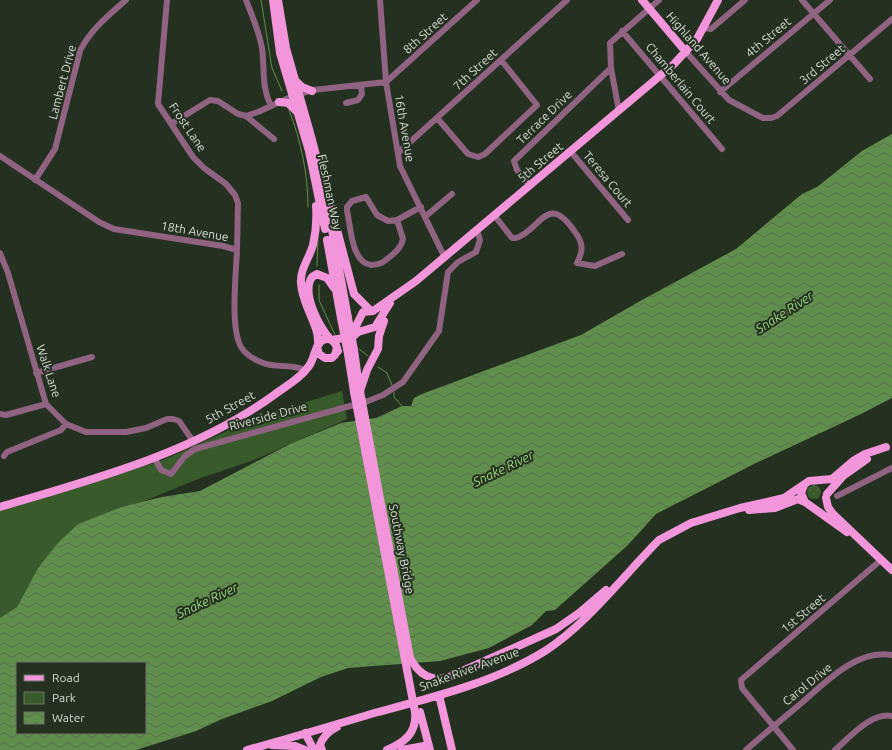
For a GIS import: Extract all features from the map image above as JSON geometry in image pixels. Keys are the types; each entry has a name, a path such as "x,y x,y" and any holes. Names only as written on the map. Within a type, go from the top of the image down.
{"main road":[{"name":"Fleshman Way","path":"273,0 280,53 296,95 324,186 357,392"},
{"name":"Fleshman Way","path":"278,0 286,48 295,80 298,113 309,152 326,231 336,292 344,318"},
{"name":"Highland Avenue","path":"642,0 686,52"},
{"name":"5th Street","path":"378,323 387,306 399,297 407,288 661,76 686,52 704,28 718,0"},
{"path":"295,80 302,87 312,91"},
{"path":"275,104 291,104 298,113"},
{"path":"324,186 332,208 354,294 376,314 378,323 371,361"},
{"path":"317,193 315,234 312,246 302,270 301,281 306,306 317,330 319,354 324,358 332,358 354,335 378,323"},
{"path":"335,355 337,348 318,323 308,288 309,281 317,274 322,275 330,282 336,292"},
{"name":"5th Street","path":"331,339 344,338 354,330 362,314 371,311 393,295 407,288"},
{"path":"357,392 378,349 379,336 383,323 399,297"},
{"path":"318,346 323,340 331,339"},
{"name":"5th Street","path":"153,458 193,441 258,406 303,374 311,364 318,346"},
{"name":"5th Street","path":"311,364 324,358"},
{"name":"Southway Bridge","path":"357,392 410,658 418,712"},
{"name":"Southway Bridge","path":"357,392 418,712"},
{"path":"864,544 807,503 801,493 805,484 809,481 832,479 853,461 870,452 889,445"},
{"path":"807,503 820,504 842,476 889,445"},
{"path":"0,507 71,486 153,458"},
{"path":"819,480 825,486 830,510 892,570"},
{"name":"Snake River Avenue","path":"247,750 439,695 499,674 545,651 572,629 614,589 660,540 668,534 691,523 784,498 805,484"},
{"name":"Snake River Avenue","path":"724,513 775,508 798,499 807,503"},
{"path":"410,658 418,670 424,675 441,679 498,656 556,629 579,613 636,565"},
{"path":"439,695 452,750"},
{"path":"402,750 426,746 418,712"},
{"path":"387,750 398,746 410,736 416,722 418,712"},
{"path":"322,750 320,743 326,734 348,721"},
{"path":"305,733 314,750"},
{"path":"266,745 289,745 305,750"}],"street":[{"name":"Lambert Drive","path":"35,180 55,149 80,50 84,42 101,23 126,0"},
{"name":"Frost Lane","path":"167,0 158,104 193,157 204,168 226,184 235,195 238,203 237,250"},
{"path":"246,0 259,34 265,95 275,104"},
{"path":"380,0 386,82"},
{"name":"8th Street","path":"386,82 477,0"},
{"name":"7th Street","path":"398,153 438,119 567,0"},
{"path":"619,111 611,68 610,43 659,0"},
{"path":"704,28 710,29 745,0"},
{"path":"802,0 870,79"},
{"name":"4th Street","path":"720,92 830,0"},
{"name":"3rd Street","path":"763,118 777,116 892,19"},
{"name":"Chamberlain Court","path":"622,31 722,149"},
{"name":"Highland Avenue","path":"686,52 720,92 729,100 763,118"},
{"path":"438,119 468,154 478,157 485,154 537,105 501,60"},
{"name":"Terrace Drive","path":"530,186 517,170 514,161 611,68"},
{"name":"16th Avenue","path":"246,116 296,95 312,91 386,82 400,166 426,216 444,256"},
{"path":"346,103 358,100 362,94 361,86"},
{"path":"170,124 210,100 218,101 238,114 246,116 274,139"},
{"name":"Teresa Court","path":"570,152 628,220"},
{"name":"18th Avenue","path":"0,156 99,222 114,229 237,250 235,322 238,340 242,348 248,355 265,364 277,367 298,367 302,369 303,374"},
{"path":"426,216 452,194"},
{"path":"397,220 403,239 400,248 380,264 368,264 362,260 356,252 347,211 349,204 354,199 366,198 380,218 388,221 397,220 421,207"},
{"path":"494,216 512,238 516,238 545,215 558,215 571,226 581,242 582,253 577,263 595,266 622,254"},
{"name":"Riverside Drive","path":"153,458 159,468 167,474 171,474 185,456 195,449 368,401 383,395 403,382 439,331 448,272 458,262 476,252 480,240 477,230"},
{"name":"Walk Lane","path":"0,253 8,273 46,404 66,424 86,432 126,432 146,428 167,419 173,419 179,421 193,441"},
{"path":"36,373 92,356"},
{"path":"0,414 6,415 46,404"},
{"path":"4,456 6,452 61,430 66,424"},
{"path":"837,496 892,468"},
{"name":"1st Street","path":"774,726 742,688 740,684 744,677 881,560"},
{"name":"Carol Drive","path":"746,750 848,666 878,654 892,655"},
{"path":"835,750 877,716 892,716"},
{"path":"774,726 793,750"}],"green space":[{"path":"342,391 347,419 254,460 198,479 142,502 121,507 78,524 38,568 17,607 0,618 0,511 163,460 258,417"},
{"path":"814,485 819,487 821,492 819,497 814,499 809,497 807,492 809,487"}],"water":[{"name":"Snake River","path":"892,134 892,398 756,463 656,514 628,545 555,610 546,611 532,625 489,648 440,661 348,668 321,677 272,701 222,719 196,731 136,750 0,750 0,618 17,607 38,568 58,543 78,524 121,507 162,497 200,491 290,444 341,423 376,418 402,406 411,406 414,398 422,394 581,335 736,249 802,194 817,187 862,151"}],"waterway":[{"path":"261,0 272,68 282,91"},
{"path":"289,110 303,158 307,182 308,207"},
{"path":"317,266 318,237"},
{"path":"319,285 319,300 335,335"},
{"path":"359,349 368,356"},
{"path":"378,367 387,373 392,385"},
{"path":"394,392 394,397 403,407"}]}
